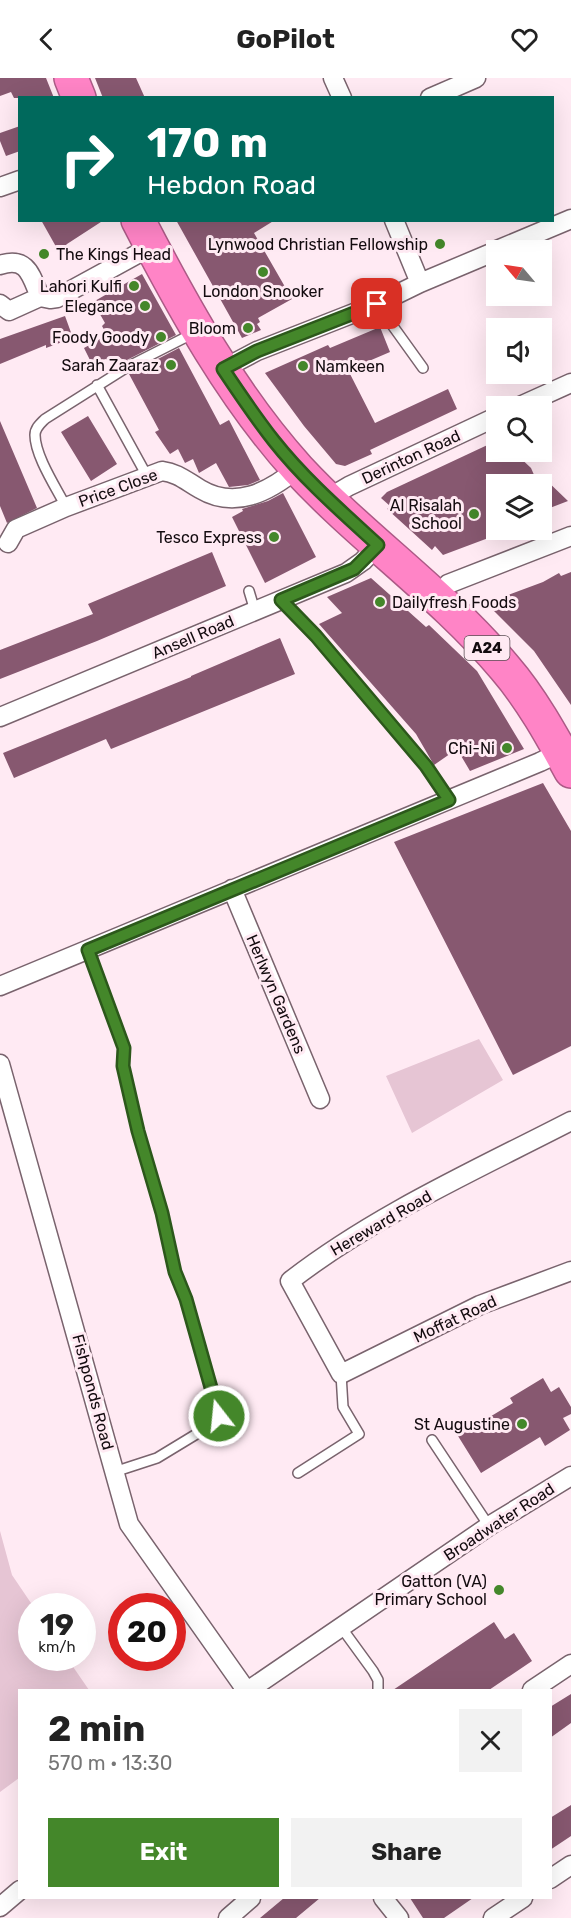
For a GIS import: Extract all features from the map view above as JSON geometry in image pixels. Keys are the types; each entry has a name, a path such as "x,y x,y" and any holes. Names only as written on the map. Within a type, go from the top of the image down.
{"highway":[{"path":"71,78 78,96"},
{"name":"A24","path":"145,233 199,331 274,441 327,499 436,597 507,670 566,762"}],"street":[{"path":"333,78 341,96"},
{"path":"435,96 476,78"},
{"path":"0,187 18,181"},
{"path":"522,240 571,219"},
{"path":"394,222 420,283"},
{"path":"0,304 9,311 40,297 57,298 145,233"},
{"path":"223,369 257,351 377,304 486,256"},
{"path":"0,265 10,261 19,262 29,270 40,297"},
{"path":"542,396 571,383"},
{"name":"Derinton Road","path":"327,499 349,486 486,422"},
{"name":"Price Close","path":"8,543 16,529 66,507 162,471 186,478 199,488 228,500 261,492 286,478 298,468"},
{"path":"436,597 448,584 571,536"},
{"name":"Ansell Road","path":"0,717 354,569 378,545"},
{"path":"0,986 449,800 566,762"},
{"name":"Herlwyn Gardens","path":"232,889 320,1099"},
{"name":"Fishponds Road","path":"0,1064 129,1524 247,1689"},
{"name":"Hereward Road","path":"341,1374 290,1281 316,1261 411,1204 571,1121"},
{"name":"Moffat Road","path":"341,1374 480,1305 571,1271"},
{"name":"Broadwater Road","path":"249,1689 489,1526 571,1476"},
{"path":"534,1689 571,1664"},
{"path":"552,1878 571,1865"},
{"path":"0,1907 18,1892"},
{"path":"228,1918 250,1899"},
{"path":"384,1899 399,1918"},
{"path":"493,1918 522,1899"}],"lane":[{"path":"377,304 423,368"},
{"path":"66,507 40,456 35,435 38,426 97,385 199,331"},
{"path":"97,385 147,476"},
{"path":"249,591 255,611"},
{"path":"281,600 316,636 426,766 449,800"},
{"path":"88,950 124,1048 123,1066 138,1131 162,1213 175,1272 186,1299 219,1416 213,1424 157,1458 114,1472"},
{"path":"298,1473 359,1434 343,1407 341,1374"},
{"path":"432,1440 489,1526"},
{"path":"341,1627 373,1671 378,1680 378,1689"}],"shaded area":[{"path":"479,1039 503,1080 412,1133 386,1076"},
{"path":"0,1531 12,1575 24,1593 18,1593 18,1671 76,1671 88,1689 18,1689 18,1779 0,1792"}],"building":[{"path":"0,78 46,78 53,96 14,98 11,92 0,96"},
{"path":"95,78 136,78 144,96 102,96"},
{"path":"18,127 18,152 6,156 0,141 0,133"},
{"path":"42,222 101,222 67,244 59,252"},
{"path":"177,222 272,222 254,233 292,299 258,318 260,322 257,324 261,330 242,338"},
{"path":"142,274 176,335 123,362 121,358 112,362 106,359 91,362 84,348 107,335 102,326 105,323 93,302"},
{"path":"65,316 73,338 46,348 46,345 0,364 0,339"},
{"path":"380,327 390,352 348,370 375,423 448,389 457,409 370,450 372,454 345,466 336,464 304,426 265,373 328,345 330,348"},
{"path":"179,348 220,425 229,420 260,480 248,485 229,487 216,463 199,473 193,459 185,463 178,449 170,454 155,432 159,430 129,374"},
{"path":"88,416 117,464 91,481 61,432"},
{"path":"0,421 37,508 7,523 0,506"},
{"path":"486,446 486,462 525,462 534,474 486,474 486,539 443,555 435,546 432,550 387,509 390,506 381,498 387,492"},
{"path":"552,486 568,501 552,507"},
{"name":"Tesco Express","path":"283,493 316,557 265,583 232,517 243,511 242,509 268,501"},
{"path":"212,552 226,586 0,679 0,650 93,614 88,604"},
{"path":"571,572 571,705 534,651 486,603 543,582 559,573 561,576"},
{"path":"371,578 426,627 429,625 477,671 524,749 470,771 457,749 434,765 416,734 319,624 342,613 327,597"},
{"path":"280,638 295,674 111,749 106,739 14,778 3,753 191,677"},
{"path":"543,783 571,831 571,1046 513,1075 394,842"},
{"name":"St Augustine","path":"543,1378 551,1392 559,1387 571,1407 571,1414 563,1418 570,1430 545,1446 540,1437 481,1473 458,1436 513,1403 510,1398"},
{"path":"494,1622 505,1639 514,1633 532,1661 490,1689 394,1689"},
{"path":"571,1694 571,1723 552,1737 552,1706"},
{"path":"571,1805 571,1836 552,1849 552,1817"},
{"path":"283,1899 319,1899 296,1918 260,1918"},
{"path":"411,1899 472,1899 444,1918 423,1918"}],"place":[{"name":"Lynwood Christian Fellowship","path":"440,244"},
{"name":"The Kings Head","path":"44,254"},
{"name":"London Snooker","path":"263,272"},
{"name":"Lahori Kulfi","path":"134,286"},
{"name":"Elegance","path":"145,306"},
{"name":"Bloom","path":"248,328"},
{"name":"Foody Goody","path":"161,337"},
{"name":"Sarah Zaaraz","path":"171,365"},
{"name":"Namkeen","path":"303,366"},
{"name":"Al Risalah School","path":"474,514"},
{"name":"Tesco Express","path":"274,537"},
{"name":"Dailyfresh Foods","path":"380,602"},
{"name":"Chi-Ni","path":"507,748"},
{"name":"St Augustine","path":"522,1424"},
{"name":"Gatton (VA) Primary School","path":"499,1590"}],"route":[{"path":"219,1416 186,1299 175,1272 162,1213 138,1131 123,1066 124,1048 88,950 449,800 426,766 316,636 281,600 354,569 378,545 327,499 274,441 223,369 257,351 377,304"}]}
